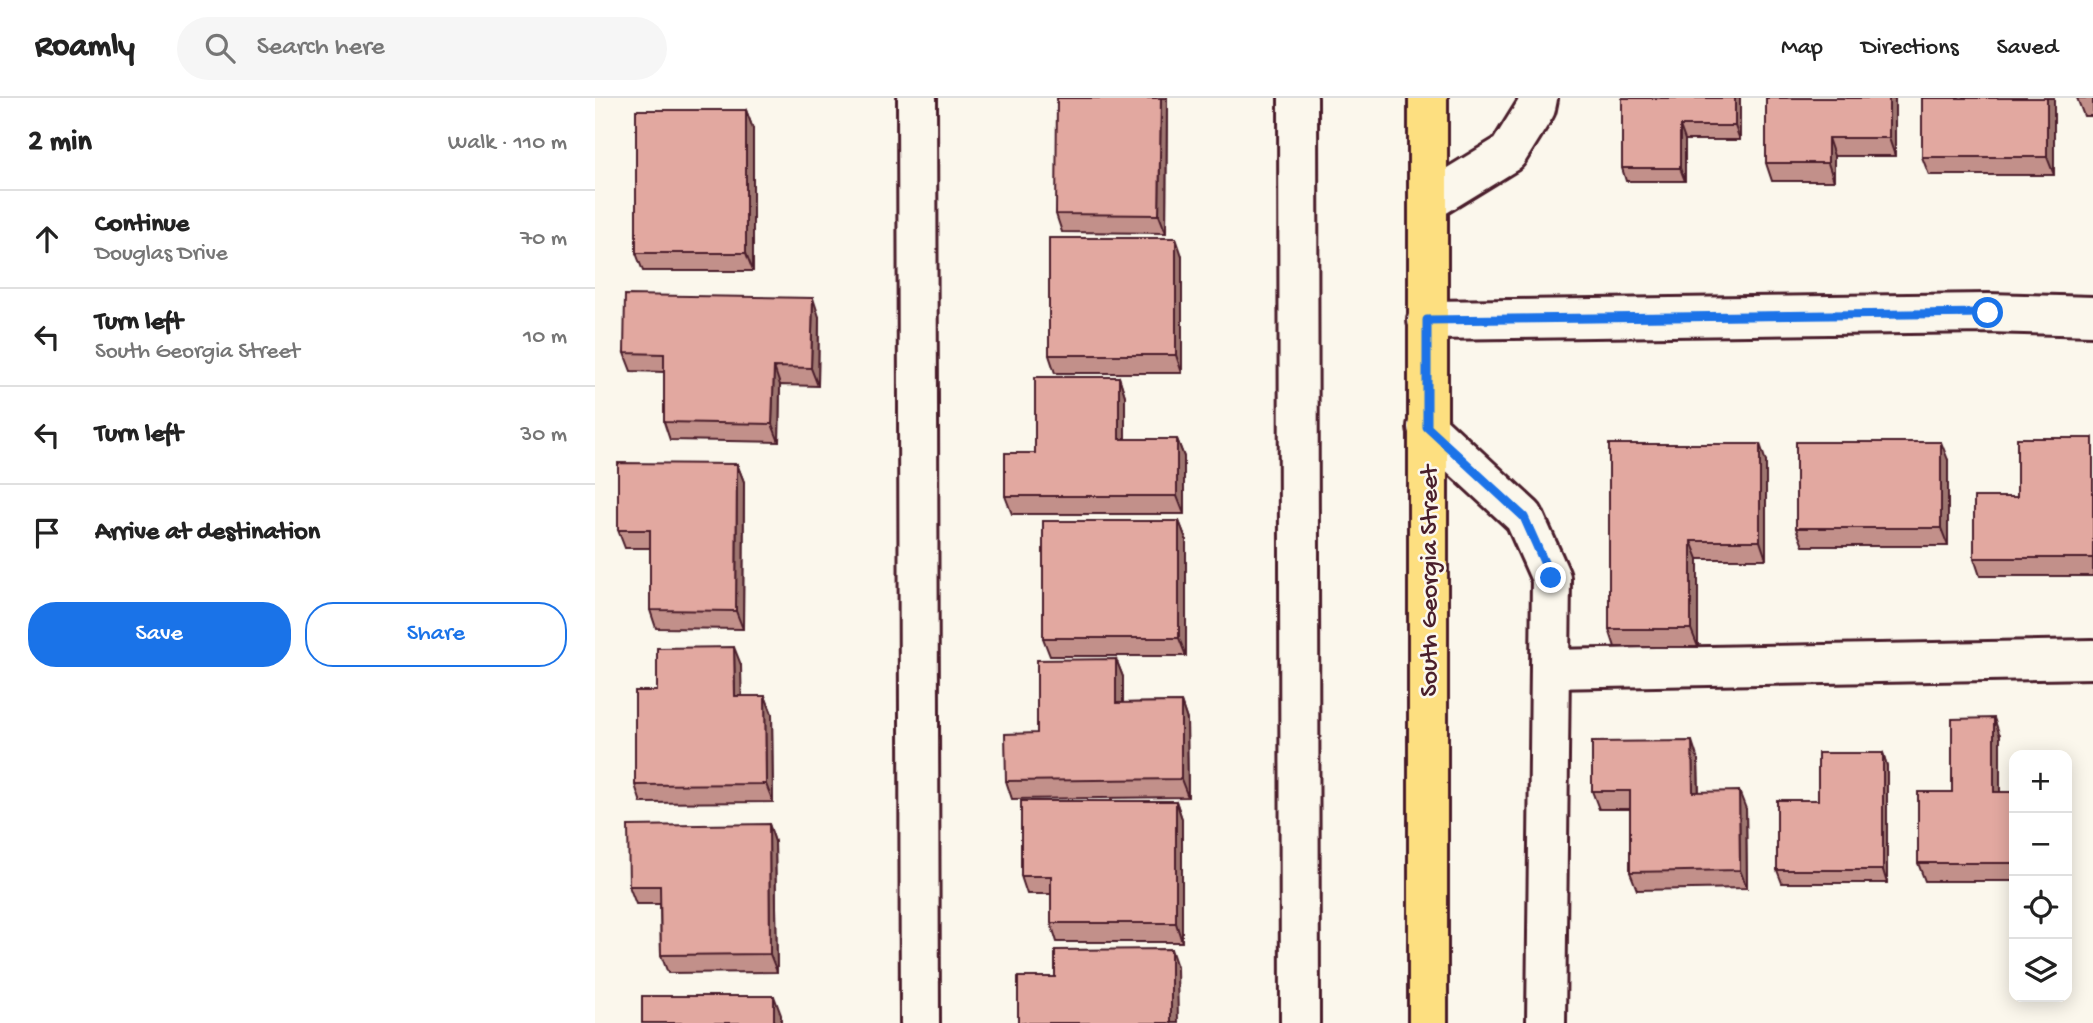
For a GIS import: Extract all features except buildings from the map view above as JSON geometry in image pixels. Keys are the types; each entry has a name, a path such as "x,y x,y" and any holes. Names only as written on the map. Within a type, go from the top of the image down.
{"main road":[{"name":"South Georgia Street","path":"1428,98 1428,1023"}],"street":[{"path":"917,98 920,1023"},
{"path":"1298,98 1300,1023"},
{"path":"1428,202 1508,153 1536,108 1538,98"},
{"path":"1427,320 1988,313 2093,316"},
{"path":"1427,427 1524,517 1551,578 1546,1023"},
{"path":"1550,669 2093,659"}],"route":[{"path":"1551,578 1524,517 1427,427 1427,320 1988,313"}]}
